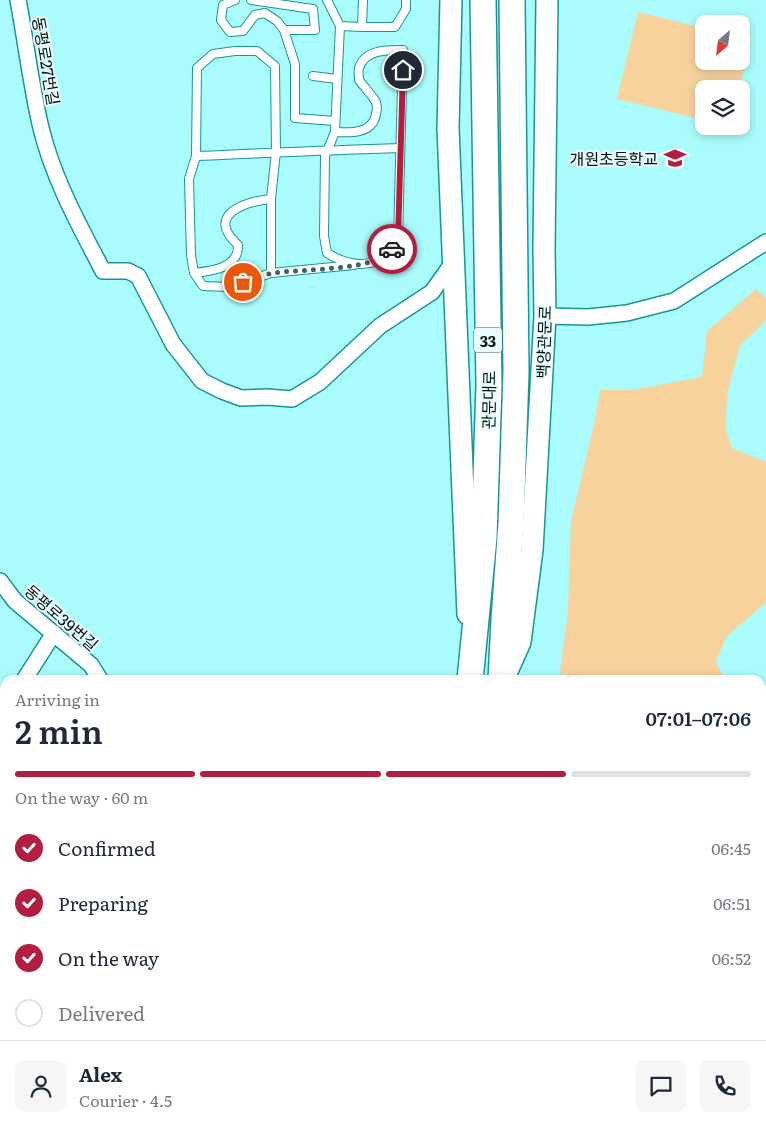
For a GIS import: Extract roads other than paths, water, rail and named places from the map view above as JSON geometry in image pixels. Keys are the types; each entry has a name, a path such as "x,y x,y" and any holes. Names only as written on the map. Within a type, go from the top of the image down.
{"highway":[{"name":"관문대로","path":"470,675 484,538 489,385 483,0"},
{"name":"관문대로","path":"502,675 511,523 516,372 512,0"}],"main road":[{"path":"451,0 448,128 470,675"},
{"name":"백양관문로","path":"504,675 520,642 532,550 545,316 547,0"}],"street":[{"name":"동평로27번길","path":"18,0 42,129 58,178 103,271 128,271 138,276 173,344 202,381 241,398 267,397 292,399 320,382 380,326 432,292 454,261"},
{"path":"545,316 588,317 620,314 674,300 766,242"},
{"name":"동평로39번길","path":"0,582 15,601 91,665 97,675"},
{"path":"27,675 54,633"}],"lane":[{"path":"235,0 223,5 221,20 230,32 243,31 256,15 265,13 277,21 284,30 295,64 295,118 336,121"},
{"path":"252,0 313,9 315,30 284,30"},
{"path":"326,0 340,26 335,132 325,156 324,236 327,253 338,259 358,265"},
{"path":"362,27 363,0"},
{"path":"340,26 396,27 406,9 406,0"},
{"path":"271,273 271,199 276,152 275,66 256,52 235,51 214,54 197,68 196,156 190,179 190,255 194,273 204,286 229,287 271,273 358,265 378,260 390,252 398,239 403,50 384,50 369,55 360,67 359,80 377,103 376,116 371,126 362,131 350,133 335,132"},
{"path":"313,76 338,78"},
{"path":"196,156 400,148"},
{"path":"194,273 217,271 231,263 238,253 238,246 229,238 224,226 227,216 239,207 253,201 271,199"}],"place":[{"name":"개원초등학교","path":"675,158"}]}
